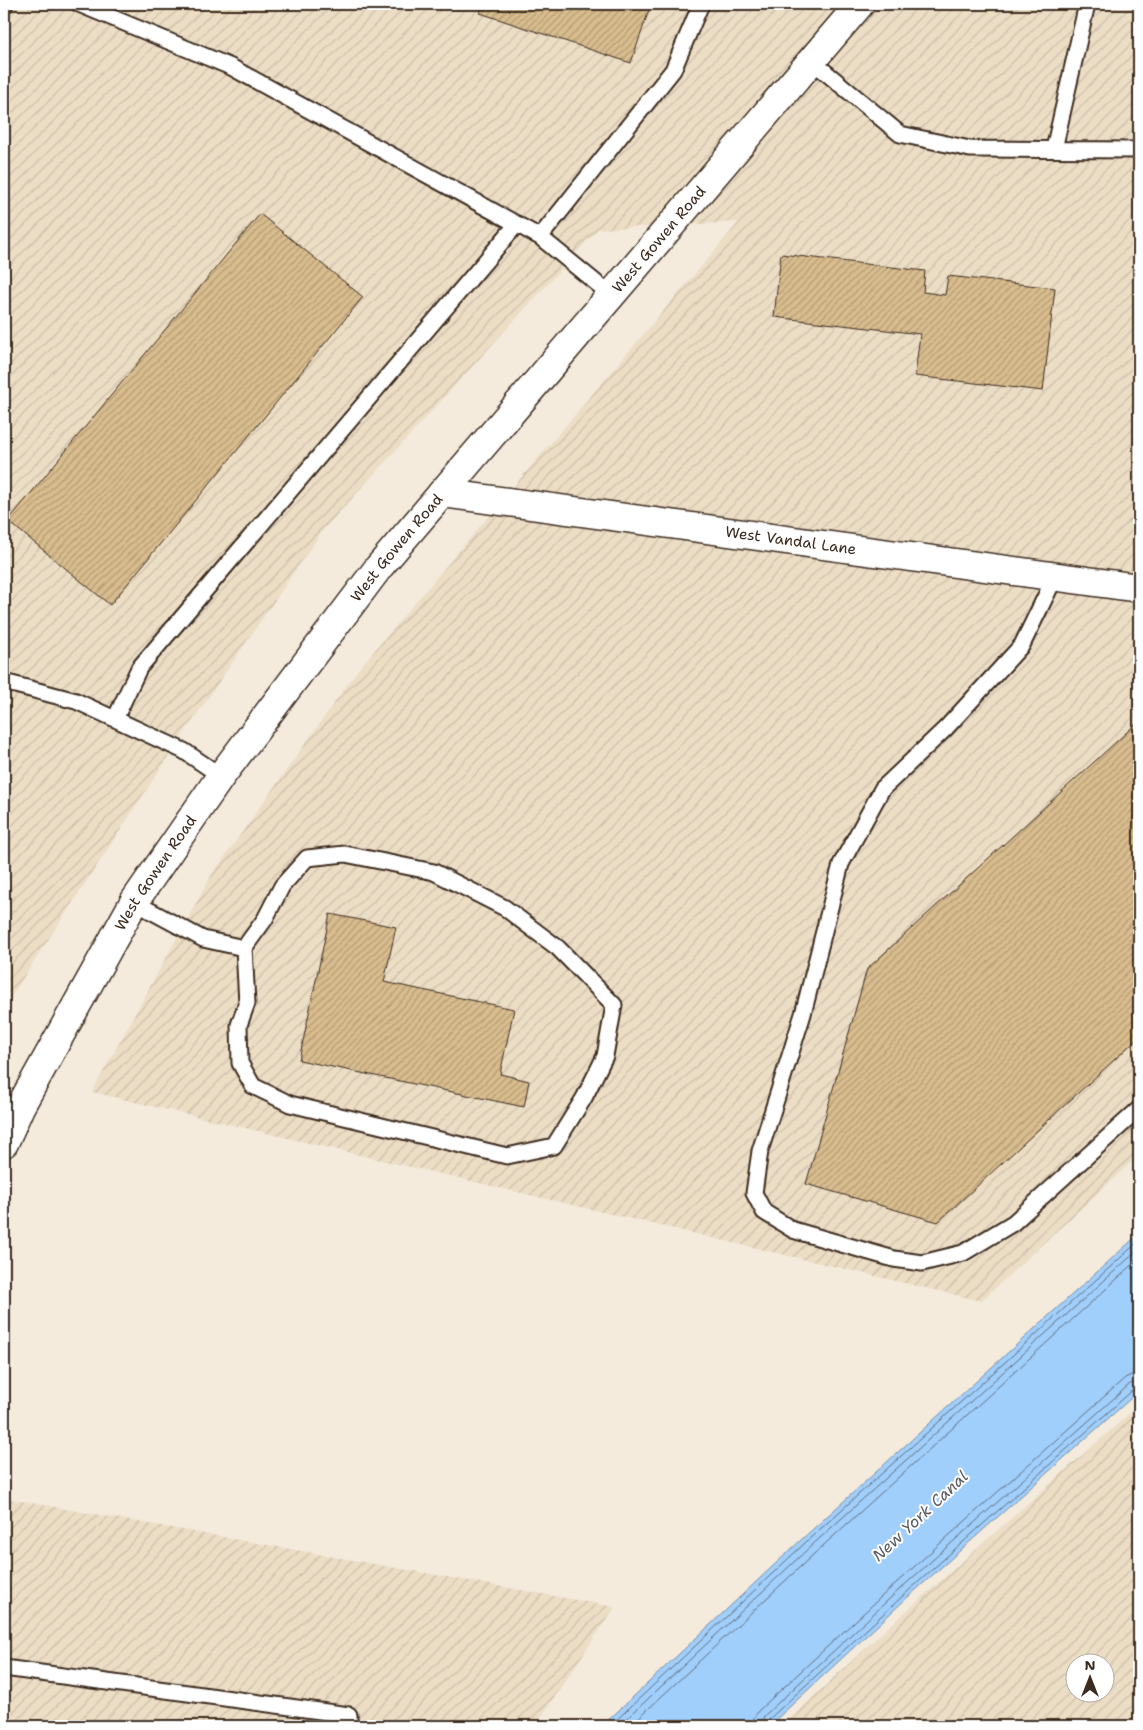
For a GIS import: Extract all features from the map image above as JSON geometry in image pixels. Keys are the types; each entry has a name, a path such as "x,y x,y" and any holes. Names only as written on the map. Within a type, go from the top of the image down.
{"street":[{"name":"West Gowen Road","path":"4,1143 20,1107 134,902 221,776 379,567 860,4"},
{"name":"West Vandal Lane","path":"442,493 1139,588"}],"lane":[{"path":"79,4 231,67 540,236 611,295"},
{"path":"540,236 673,70 701,4"},
{"path":"1054,149 1087,4"},
{"path":"812,61 900,134 970,149 1139,150"},
{"path":"115,719 139,668 517,224"},
{"path":"1055,577 1022,645 946,728 882,789 841,864 803,1014 760,1151 754,1193 764,1212 793,1230 894,1259 922,1262 963,1253 1013,1223 1139,1108"},
{"path":"4,682 76,701 184,751 221,776"},
{"path":"345,854 434,872 505,908 558,948 614,1005 605,1056 584,1098 554,1146 507,1156 290,1104 253,1086 240,1063 239,1025 247,1003 244,948 265,919 282,886 307,858 345,854"},
{"path":"134,902 203,939 244,948"},
{"path":"4,1668 349,1715 349,1726"}],"shaded area":[{"path":"4,4 1139,4 1139,1155 981,1301 92,1092 211,876 357,671 739,222 598,229 323,530 182,736 4,1007"},
{"path":"1139,1405 1139,1726 782,1726 885,1630"},
{"path":"4,1498 615,1607 535,1726 4,1726"}],"water":[{"name":"New York Canal","path":"1139,1234 1139,1391 908,1597 769,1726 602,1726 802,1539"}],"building":[{"path":"483,4 651,4 631,63 480,13"},
{"path":"260,214 363,297 110,605 8,521"},
{"path":"781,254 925,271 923,292 945,295 948,276 1055,288 1043,391 915,376 920,334 774,317"},
{"path":"1139,721 1139,1037 938,1222 806,1184 867,969"},
{"path":"330,914 396,927 384,982 514,1009 500,1074 529,1081 524,1107 299,1060"}]}
